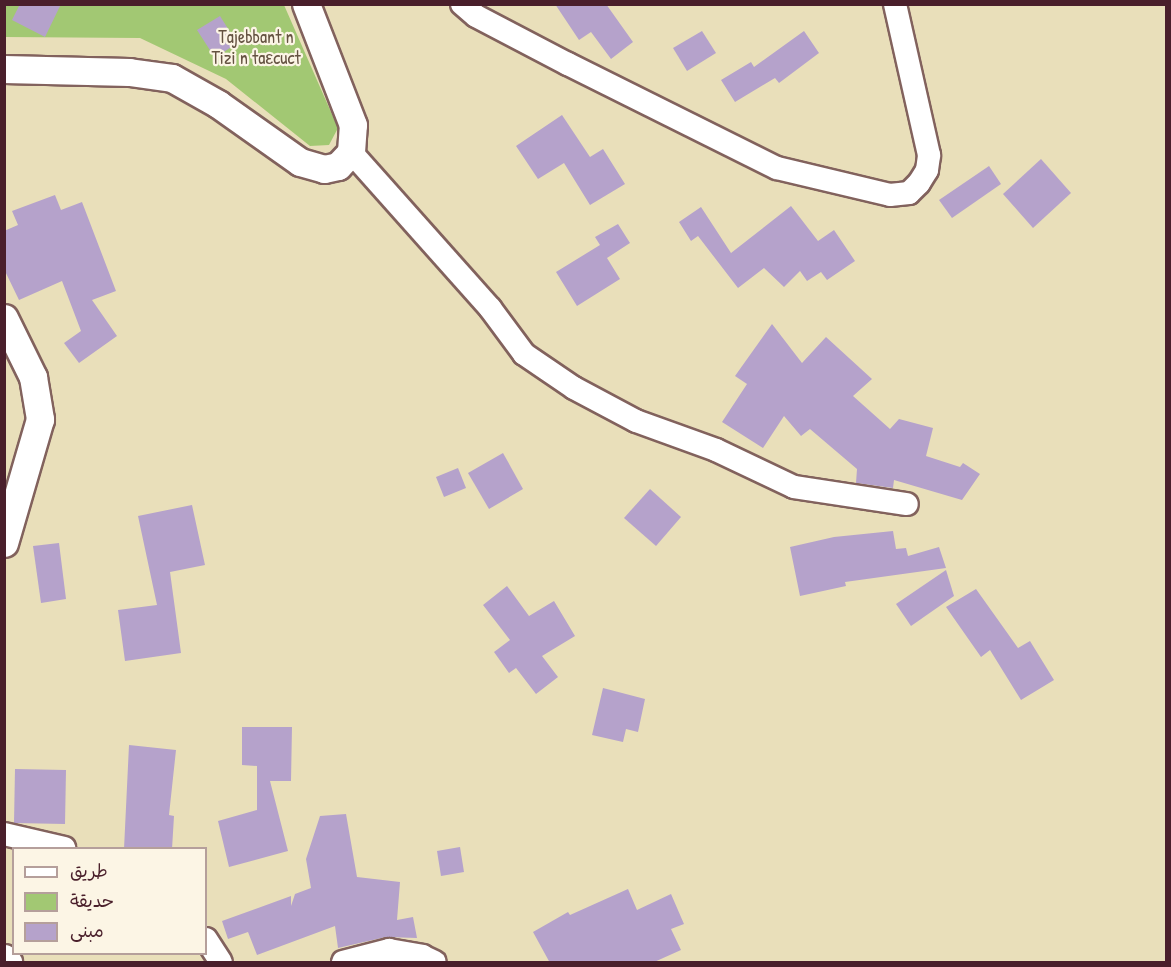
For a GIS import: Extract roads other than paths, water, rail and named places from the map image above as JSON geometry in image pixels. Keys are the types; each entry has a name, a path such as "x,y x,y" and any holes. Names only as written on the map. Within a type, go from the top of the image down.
{"street":[{"path":"306,4 351,118 351,152 490,308 524,354 574,388 636,421 716,450 794,487 908,504"},
{"path":"462,4 476,16 558,59 777,168 871,188 890,195 909,193 919,183 927,170 929,155 895,4"},
{"path":"4,69 129,72 172,78 218,104 300,162 324,169 338,166 351,152"},
{"path":"4,318 33,376 40,419 4,543"},
{"path":"4,834 56,847"},
{"path":"207,941 221,963"},
{"path":"343,963 389,950 422,956 435,963"},
{"path":"4,958 8,963"}],"park label":[{"name":"Tajebbant n Tizi n taεcuct","path":"256,48"}]}
